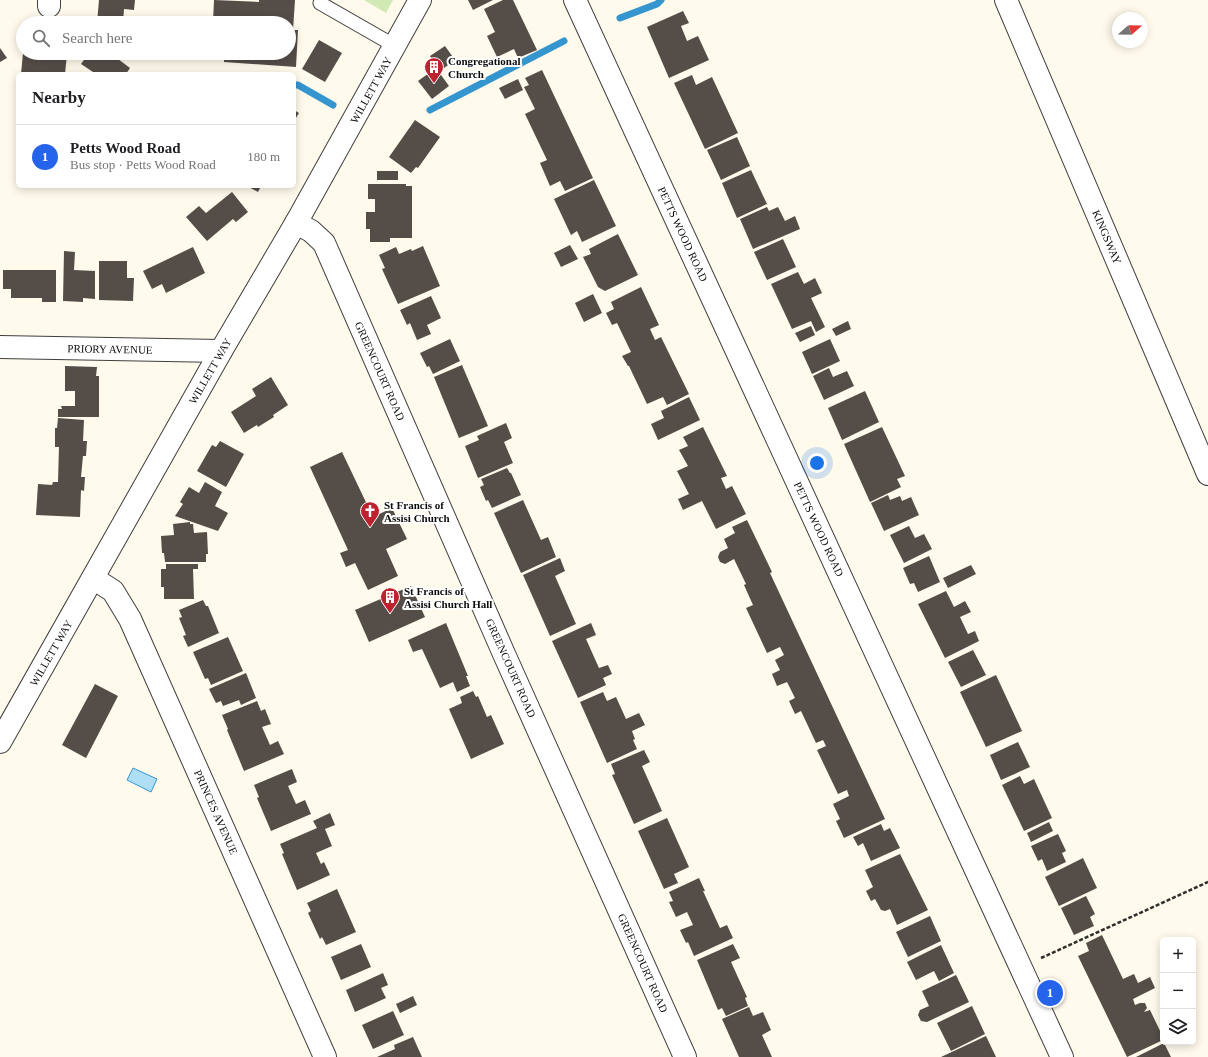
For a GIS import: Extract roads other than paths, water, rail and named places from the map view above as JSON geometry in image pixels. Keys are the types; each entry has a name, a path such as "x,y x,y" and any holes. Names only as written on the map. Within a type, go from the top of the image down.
{"street":[{"name":"WILLETT WAY","path":"0,742 221,351 296,223 396,46 420,0"},
{"name":"PETTS WOOD ROAD","path":"575,0 1062,1057"},
{"name":"KINGSWAY","path":"1006,0 1208,474"},
{"name":"GREENCOURT ROAD","path":"296,223 311,231 324,243 501,647 685,1057"},
{"name":"PRIORY AVENUE","path":"0,347 221,351"},
{"name":"PRINCES AVENUE","path":"93,578 113,591 130,619 325,1057"}],"lane":[{"path":"320,3 396,46"}],"water":[{"path":"133,768 157,779 151,792 127,780"}],"waterway":[{"path":"620,18 657,4 661,0"},
{"path":"430,110 564,41"},
{"path":"296,85 333,105"}],"place":[{"name":"Congregational Church","path":"434,84"},
{"name":"St Francis of Assisi Church","path":"370,528"},
{"name":"St Francis of Assisi Church Hall","path":"390,614"},
{"name":"Petts Wood Road","path":"1050,993"}]}
